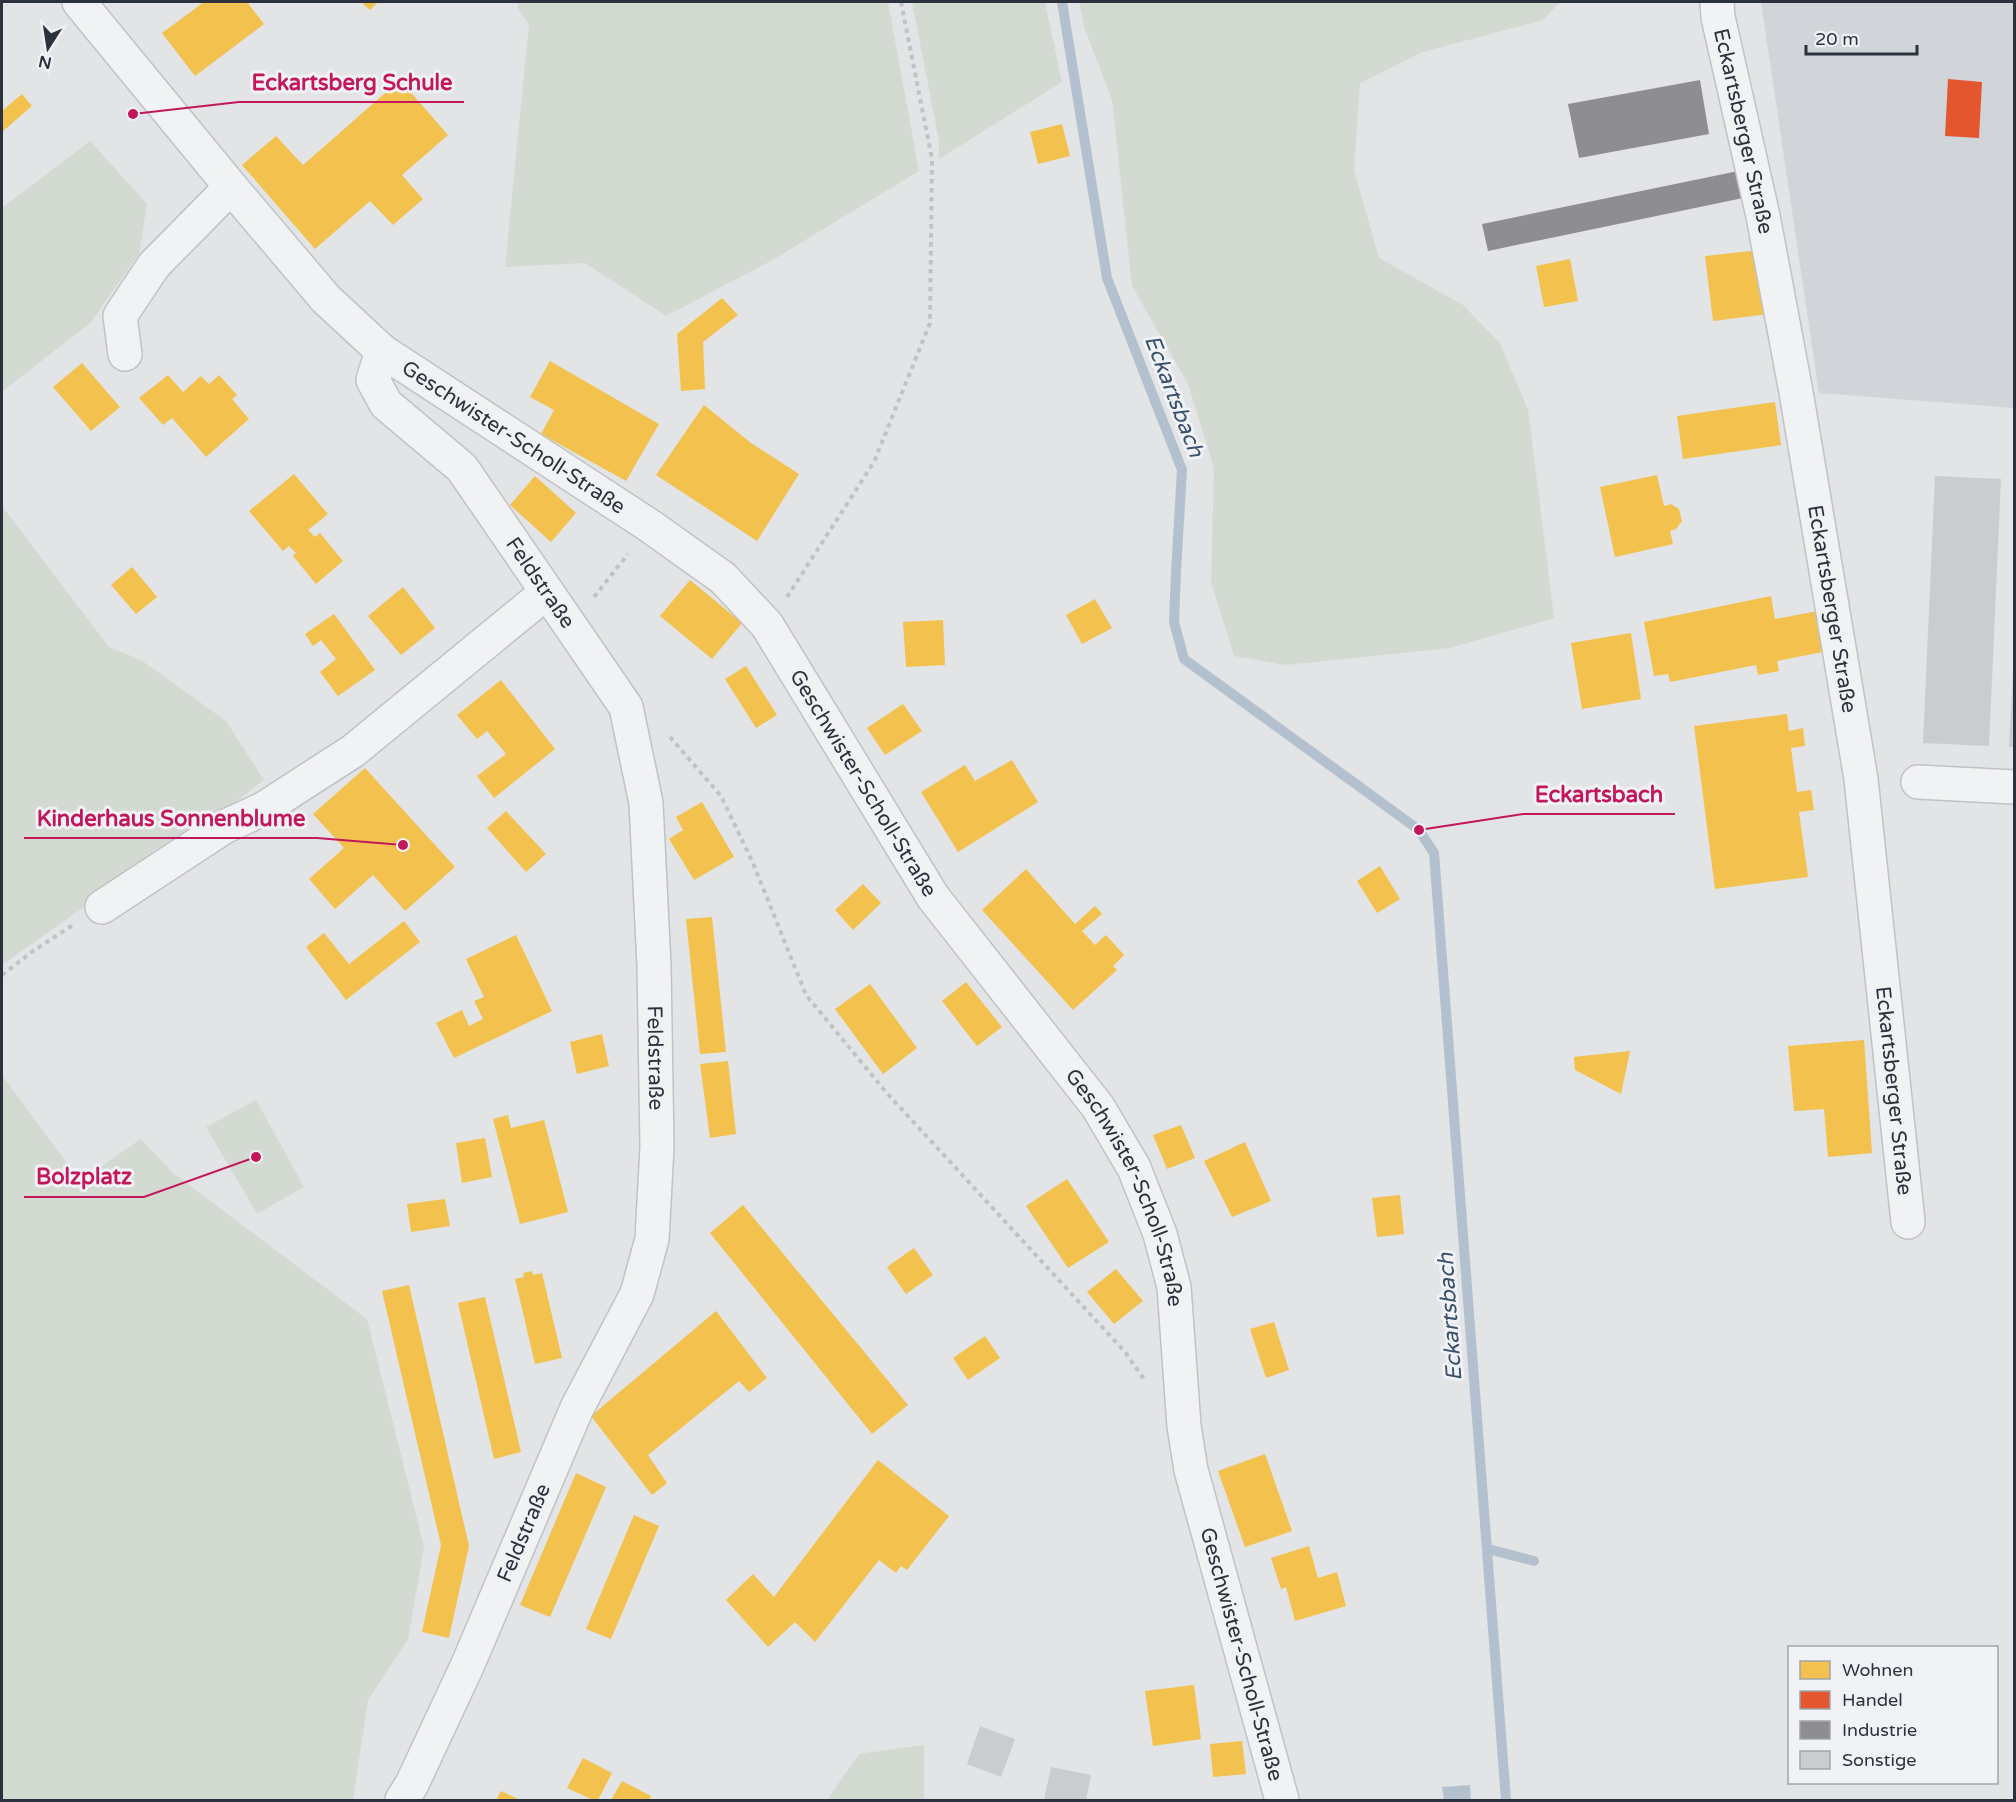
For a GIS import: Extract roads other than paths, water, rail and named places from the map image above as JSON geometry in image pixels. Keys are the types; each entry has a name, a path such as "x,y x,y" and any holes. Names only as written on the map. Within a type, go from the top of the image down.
{"street":[{"name":"Geschwister-Scholl-Straße","path":"79,2 326,299 382,351 650,526 723,578 767,625 933,897 1098,1107 1134,1168 1160,1233 1173,1287 1184,1426 1191,1470 1282,1800"},
{"name":"Eckartsberger Straße","path":"1717,2 1718,16 1763,216 1796,392 1862,779 1908,1222"},
{"path":"125,354 120,316 154,265 231,187"},
{"name":"Feldstraße","path":"382,351 374,380 386,404 462,468 626,706 646,803 654,966 657,1147 652,1239 637,1294 577,1408 468,1664 412,1784 402,1800"},
{"path":"102,907 224,827 263,809 352,751 547,592"},
{"path":"1918,782 2014,787"}],"water":[{"path":"1470,1785 1471,1800 1444,1800 1442,1787"}],"waterway":[{"name":"Eckartsbach","path":"1062,2 1107,278 1182,470 1174,622 1184,659 1419,830 1434,853 1506,1800"},
{"path":"1488,1549 1534,1561"}],"place":[{"name":"Eckartsberg Schule","path":"133,114"},
{"name":"Eckartsbach","path":"1419,830"},
{"name":"Kinderhaus Sonnenblume","path":"403,845"},
{"name":"Bolzplatz","path":"256,1157"}]}
